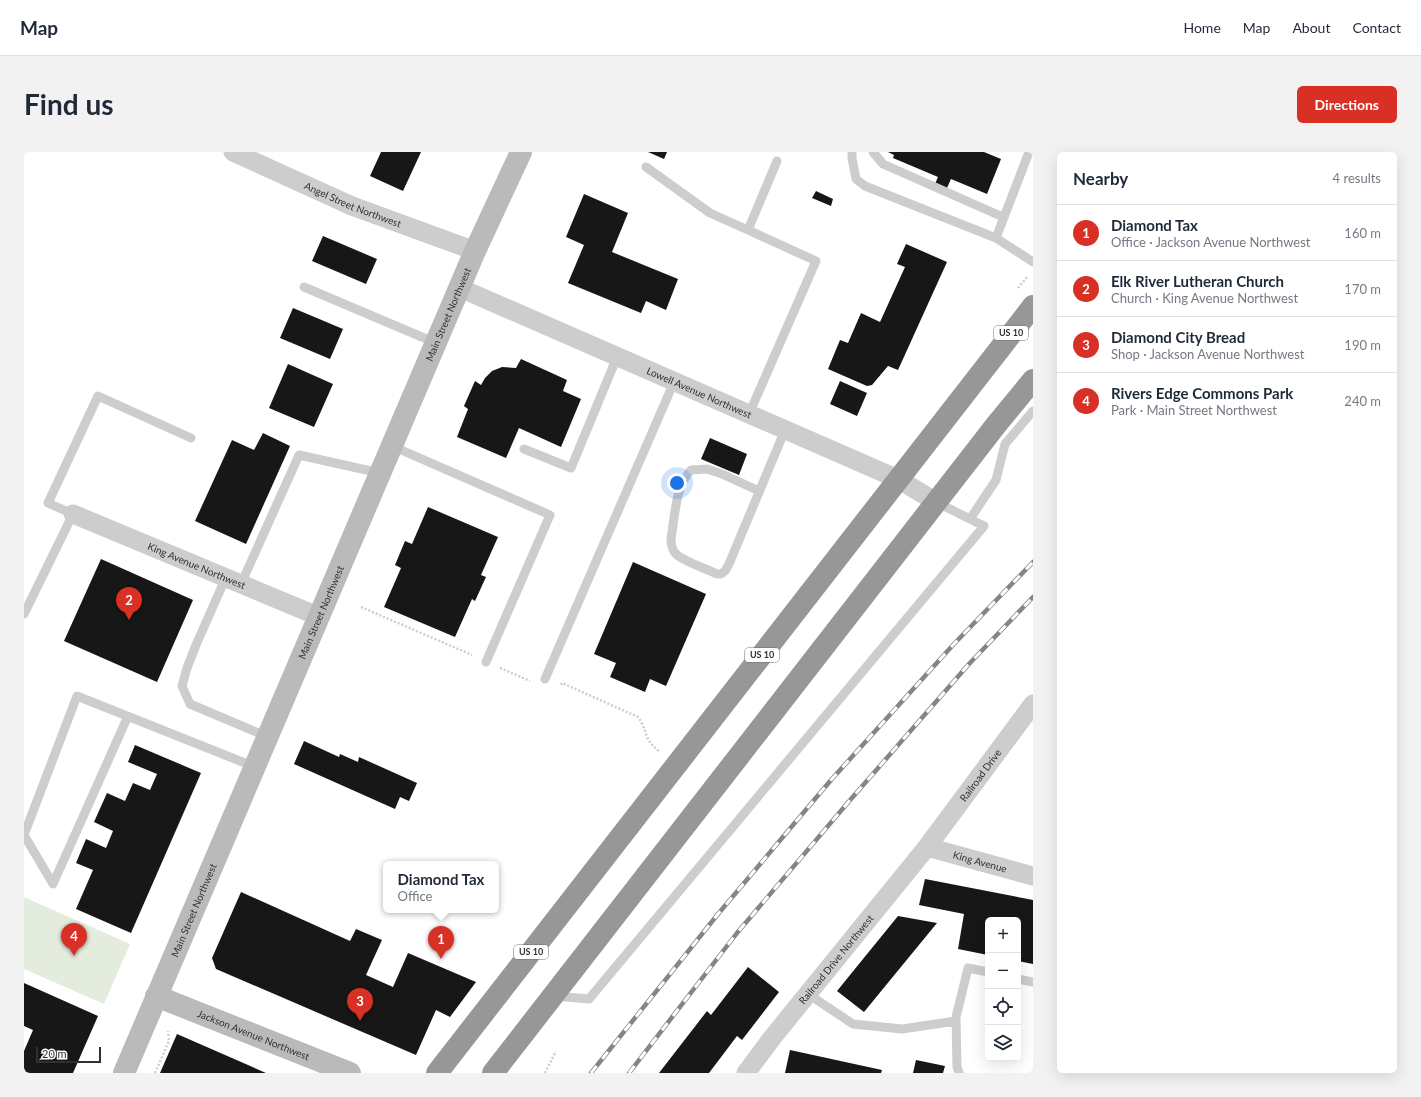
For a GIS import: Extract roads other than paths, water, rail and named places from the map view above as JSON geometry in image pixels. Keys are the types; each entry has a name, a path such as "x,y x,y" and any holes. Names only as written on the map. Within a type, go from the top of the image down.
{"highway":[{"name":"US 10","path":"437,1073 1033,306"},
{"path":"493,1073 996,425 1033,380"}],"street":[{"name":"Angel Street Northwest","path":"233,152 352,206 475,251"},
{"name":"Main Street Northwest","path":"124,1073 475,251 521,152"},
{"name":"Lowell Avenue Northwest","path":"460,288 898,480 936,502"},
{"name":"King Avenue Northwest","path":"73,514 320,617"},
{"name":"Railroad Drive","path":"927,847 1033,704"},
{"name":"King Avenue","path":"927,847 1033,876"},
{"name":"Railroad Drive Northwest","path":"746,1073 772,1038 927,847"},
{"name":"Jackson Avenue Northwest","path":"156,996 350,1073"}],"lane":[{"path":"852,152 856,179 865,186 996,238 1033,262"},
{"path":"873,152 883,164 1003,217"},
{"path":"996,238 1029,152"},
{"path":"748,230 777,161"},
{"path":"646,167 710,213 816,260 749,414"},
{"path":"304,287 436,343"},
{"path":"524,449 571,468 616,357"},
{"path":"545,679 674,382"},
{"path":"24,614 73,514 48,503 98,396 191,438"},
{"path":"970,519 996,480 1005,444 1033,411"},
{"path":"759,491 722,474 707,469 691,470 682,482 671,539 672,546 676,554 717,574 721,574 725,571 785,430"},
{"path":"392,446 550,515 486,662"},
{"path":"268,737 190,704 182,686 196,645 233,580 299,455 381,473"},
{"path":"553,996 589,999 984,526 936,502"},
{"path":"128,716 53,884 24,835 77,696 128,716 255,767"},
{"path":"959,1073 957,1067 956,1021 968,968 985,971"},
{"path":"1021,980 1033,982"},
{"path":"808,994 853,1024 902,1029 956,1021"}],"railway":[{"path":"591,1073 718,914 831,780 953,645 1033,562"},
{"path":"629,1073 737,933 969,664 1033,597"}],"place":[{"name":"Elk River Lutheran Church","path":"129,620"},
{"name":"Rivers Edge Commons Park","path":"74,956"},
{"name":"Diamond Tax","path":"441,959"},
{"name":"Diamond City Bread","path":"360,1021"}]}
